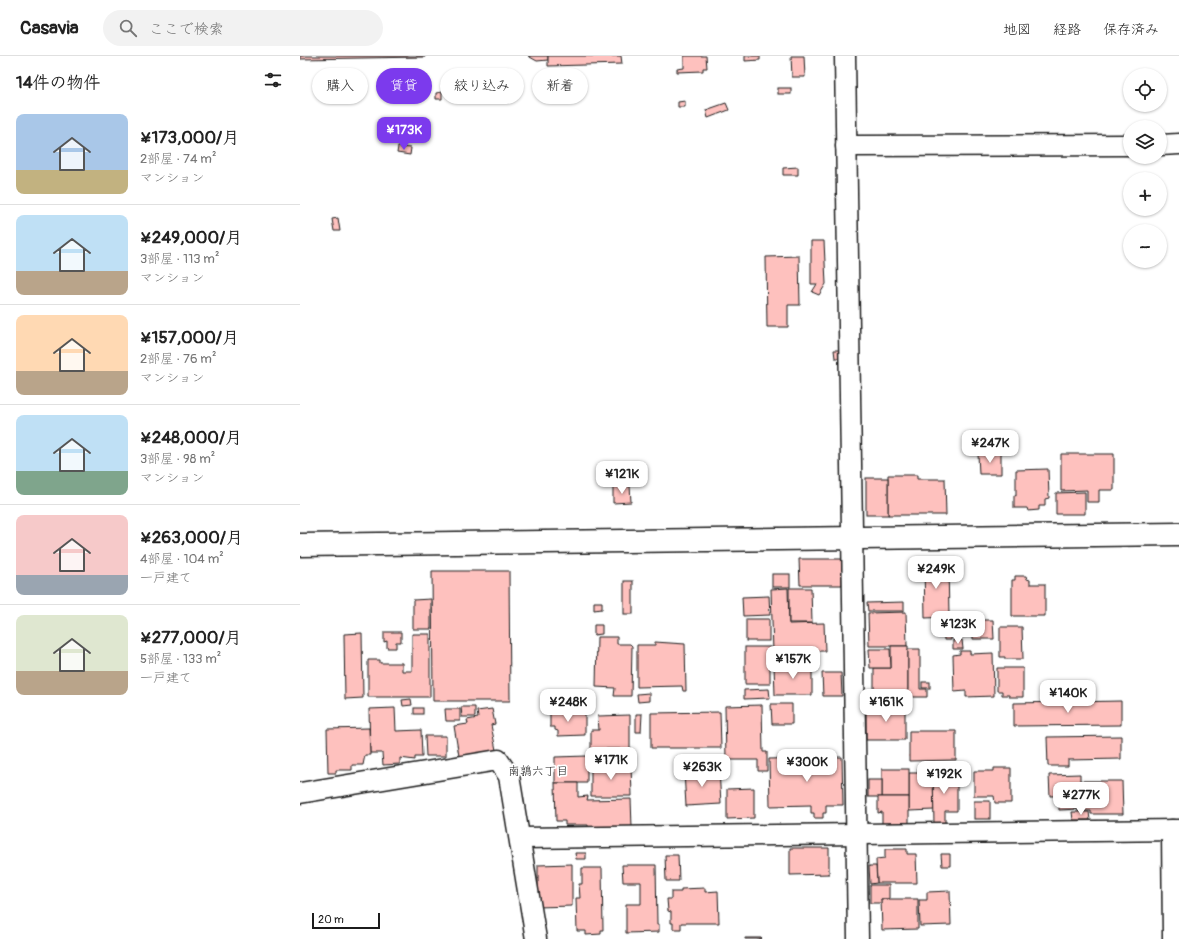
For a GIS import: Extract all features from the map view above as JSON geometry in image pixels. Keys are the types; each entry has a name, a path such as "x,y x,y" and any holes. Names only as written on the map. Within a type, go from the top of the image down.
{"street":[{"path":"845,56 858,939"},
{"path":"1167,145 1179,144"},
{"path":"846,146 1123,145"},
{"path":"300,545 1179,534"},
{"path":"300,793 498,760 509,776 521,838 536,939"},
{"path":"521,838 1175,830 1173,939"}],"building":[{"path":"300,56 425,56 425,57 300,59"},
{"path":"528,56 548,56 548,60 537,61"},
{"path":"548,56 621,56 622,64 548,66"},
{"path":"684,56 706,56 707,68 703,68 703,71 677,72 677,69 684,68"},
{"path":"745,56 760,56 760,60 745,61"},
{"path":"791,56 804,56 805,77 792,77"},
{"path":"778,88 791,88 791,94 778,94"},
{"path":"440,92 440,99 436,99 436,93"},
{"path":"685,101 685,107 678,107 678,102"},
{"path":"726,103 729,110 708,118 706,110"},
{"path":"398,147 411,148 410,155 397,153"},
{"path":"798,167 798,175 783,175 783,168"},
{"path":"338,218 340,231 334,231 332,219"},
{"path":"811,241 824,241 826,284 819,295 812,292 817,284 811,284"},
{"path":"799,256 800,305 788,305 788,327 767,327 766,257"},
{"path":"834,350 841,350 841,358 835,358"},
{"path":"1001,453 1001,474 979,474 978,454"},
{"path":"1061,454 1114,454 1114,490 1099,490 1099,502 1087,502 1087,490 1061,491"},
{"path":"1048,469 1049,498 1045,499 1045,506 1039,506 1039,510 1028,511 1027,508 1014,508 1014,495 1016,496 1016,470"},
{"path":"888,475 917,475 917,479 945,479 946,515 888,515"},
{"path":"866,478 888,478 888,515 866,515"},
{"path":"630,486 631,502 613,503 613,487"},
{"path":"1085,492 1085,514 1056,514 1056,493"},
{"path":"799,559 842,559 842,585 800,585"},
{"path":"948,563 949,617 925,618 924,564"},
{"path":"432,571 509,571 510,701 433,701"},
{"path":"772,574 790,574 790,587 772,587"},
{"path":"1015,576 1026,576 1027,579 1030,580 1030,584 1045,584 1045,616 1012,616 1012,580 1015,580"},
{"path":"624,581 633,581 633,614 624,614"},
{"path":"788,588 789,624 824,623 825,651 773,652 771,589"},
{"path":"789,588 811,588 812,623 789,623"},
{"path":"769,596 770,615 743,616 742,597"},
{"path":"431,599 431,629 413,629 413,600"},
{"path":"594,602 602,602 602,609 594,610"},
{"path":"904,602 904,611 868,611 867,603"},
{"path":"906,612 907,646 869,646 868,613"},
{"path":"746,619 769,619 769,641 746,641"},
{"path":"951,619 951,640 944,640 943,620"},
{"path":"973,620 993,620 994,639 973,639"},
{"path":"594,625 602,625 602,634 594,635"},
{"path":"1000,627 1022,627 1023,659 1005,659 1005,657 1000,657"},
{"path":"384,632 401,632 401,642 396,642 396,648 387,648 387,641 384,642"},
{"path":"362,633 363,698 345,699 344,634"},
{"path":"412,634 430,634 430,697 368,697 368,660 380,660 380,663 402,663 402,671 412,671"},
{"path":"597,637 617,637 617,644 630,644 632,646 631,696 614,696 615,688 596,687"},
{"path":"953,640 962,640 963,649 953,649"},
{"path":"655,642 685,644 686,691 683,691 682,686 637,687 637,645 655,645"},
{"path":"891,646 908,646 908,697 874,698 874,668 891,668"},
{"path":"745,647 770,647 770,684 745,684"},
{"path":"869,649 890,649 891,668 870,668"},
{"path":"908,649 920,649 920,689 927,689 927,697 908,697"},
{"path":"960,651 970,651 970,654 993,653 994,696 966,697 966,691 954,692 953,655 960,654"},
{"path":"812,664 812,695 775,695 774,665"},
{"path":"997,668 1023,668 1023,697 1009,697 1009,695 1002,695 1002,691 997,691"},
{"path":"822,673 841,673 842,696 823,696"},
{"path":"922,682 930,682 930,688 922,688"},
{"path":"769,689 770,698 744,699 744,690"},
{"path":"649,693 649,701 638,702 637,694"},
{"path":"411,699 412,705 403,706 402,700"},
{"path":"1121,701 1121,725 1014,726 1014,703"},
{"path":"771,704 792,704 792,724 772,724"},
{"path":"886,704 905,704 905,740 866,740 866,707 886,707"},
{"path":"762,705 763,752 767,752 767,771 758,771 758,760 726,760 725,706"},
{"path":"461,707 475,707 475,717 462,717"},
{"path":"395,708 396,731 421,730 422,757 415,757 415,760 400,758 400,764 383,765 382,753 370,753 369,709"},
{"path":"414,708 423,708 423,714 414,714"},
{"path":"445,709 460,709 460,721 446,721"},
{"path":"492,709 495,724 491,725 496,750 459,756 454,726 468,724 467,720 478,718 477,711"},
{"path":"550,712 585,712 585,735 558,736 558,731 555,730 555,727 550,727"},
{"path":"720,712 721,748 651,748 651,713"},
{"path":"636,714 642,714 641,732 636,732"},
{"path":"630,715 630,751 620,751 620,749 591,749 591,730 599,730 598,716"},
{"path":"369,728 370,755 365,755 363,765 352,765 352,770 336,770 336,773 328,773 327,729"},
{"path":"909,731 956,731 956,760 909,761"},
{"path":"425,736 446,736 446,756 426,756"},
{"path":"1121,736 1121,759 1068,760 1068,766 1048,766 1047,737"},
{"path":"587,756 587,783 555,783 555,757"},
{"path":"842,757 843,805 826,805 826,813 823,813 823,818 814,818 814,813 811,813 811,805 770,806 769,759"},
{"path":"591,765 631,765 632,796 591,796"},
{"path":"918,768 933,768 934,810 909,811 909,773 918,773"},
{"path":"994,768 1011,768 1011,803 995,803 994,796 974,796 974,771 994,771"},
{"path":"719,769 721,804 686,806 684,771"},
{"path":"882,769 909,769 909,797 882,797"},
{"path":"957,771 957,811 945,811 945,825 934,825 933,772"},
{"path":"1080,774 1080,781 1122,781 1123,814 1091,814 1091,811 1078,811 1078,795 1050,796 1049,775"},
{"path":"868,780 882,780 882,797 868,797"},
{"path":"555,783 578,783 578,797 588,796 587,800 631,799 632,827 588,827 588,825 565,825 565,821 556,821"},
{"path":"754,788 754,818 727,819 727,789"},
{"path":"1078,795 1078,809 1059,810 1059,796"},
{"path":"878,797 909,797 909,825 882,826 882,812 878,813"},
{"path":"974,801 990,801 990,819 974,819"},
{"path":"1072,812 1089,812 1090,820 1073,820"},
{"path":"790,848 829,848 829,874 790,875"},
{"path":"885,849 907,849 907,854 916,854 917,883 877,883 876,859 885,858"},
{"path":"575,853 586,853 586,859 576,859"},
{"path":"941,854 950,854 950,866 942,866"},
{"path":"665,855 678,855 679,881 666,881"},
{"path":"572,864 572,906 538,907 538,865"},
{"path":"622,865 656,865 657,924 659,924 659,932 626,933 626,904 641,904 641,882 623,882"},
{"path":"869,866 876,866 877,883 870,884"},
{"path":"582,868 602,868 603,930 601,930 601,934 586,935 586,931 577,931 576,898 580,898 579,884 582,884"},
{"path":"870,885 889,885 889,899 881,899 882,903 870,903"},
{"path":"705,888 705,892 718,891 719,923 681,923 681,929 673,929 673,923 671,923 671,912 668,911 667,899 671,899 671,892 681,892 681,889"},
{"path":"950,891 951,925 920,926 919,900 927,900 927,892"},
{"path":"881,899 918,899 918,929 882,930"},
{"path":"761,938 762,939 745,939"}],"district":[{"name":"南鶉六丁目","path":"538,771"}]}
